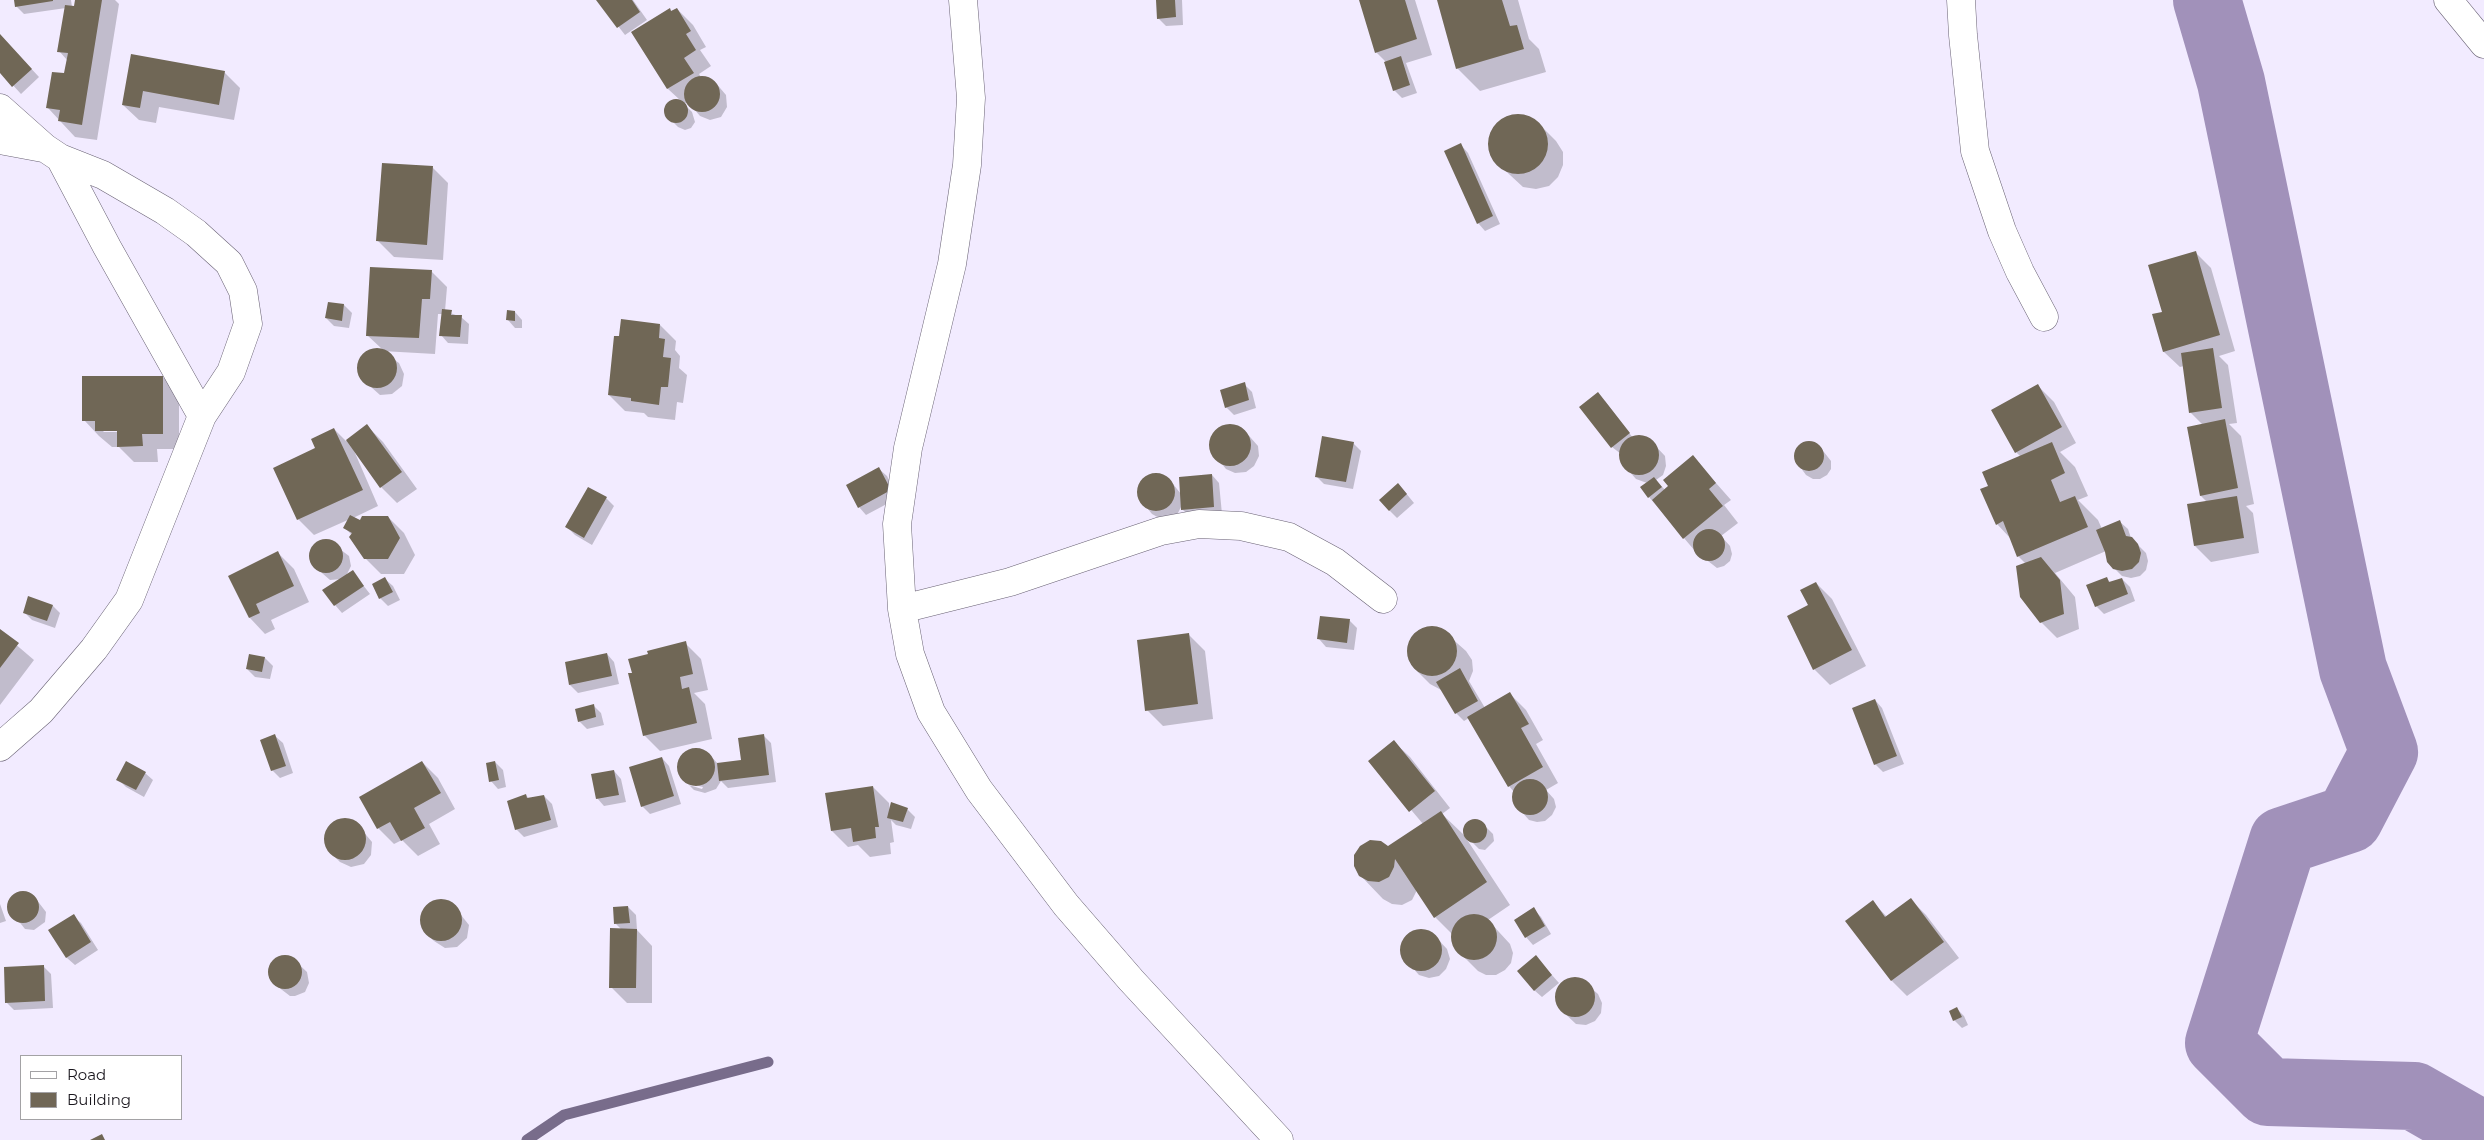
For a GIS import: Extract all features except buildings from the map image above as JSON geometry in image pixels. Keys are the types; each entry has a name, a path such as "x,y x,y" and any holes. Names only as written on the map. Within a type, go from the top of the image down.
{"street":[{"path":"963,0 971,98 967,166 952,264 908,448 896,524 902,609 910,654 931,712 979,790 1073,912 1131,980 1279,1140"},
{"path":"1961,0 1962,35 1975,151 2002,231 2020,272 2044,317"},
{"path":"2448,0 2484,44"},
{"path":"0,108 52,153 202,416"},
{"path":"0,140 52,153 103,175 165,211 196,233 229,263 244,291 248,324 231,372 202,416 129,600 94,649 41,711 0,747"},
{"path":"902,609 1010,582 1161,531 1199,524 1241,526 1289,537 1335,562 1383,599"}],"waterway":[{"path":"2207,0 2231,82 2353,669 2384,752 2349,819 2283,841 2219,1043 2268,1092 2414,1096 2484,1136"},
{"path":"527,1140 564,1115 768,1062"}]}
